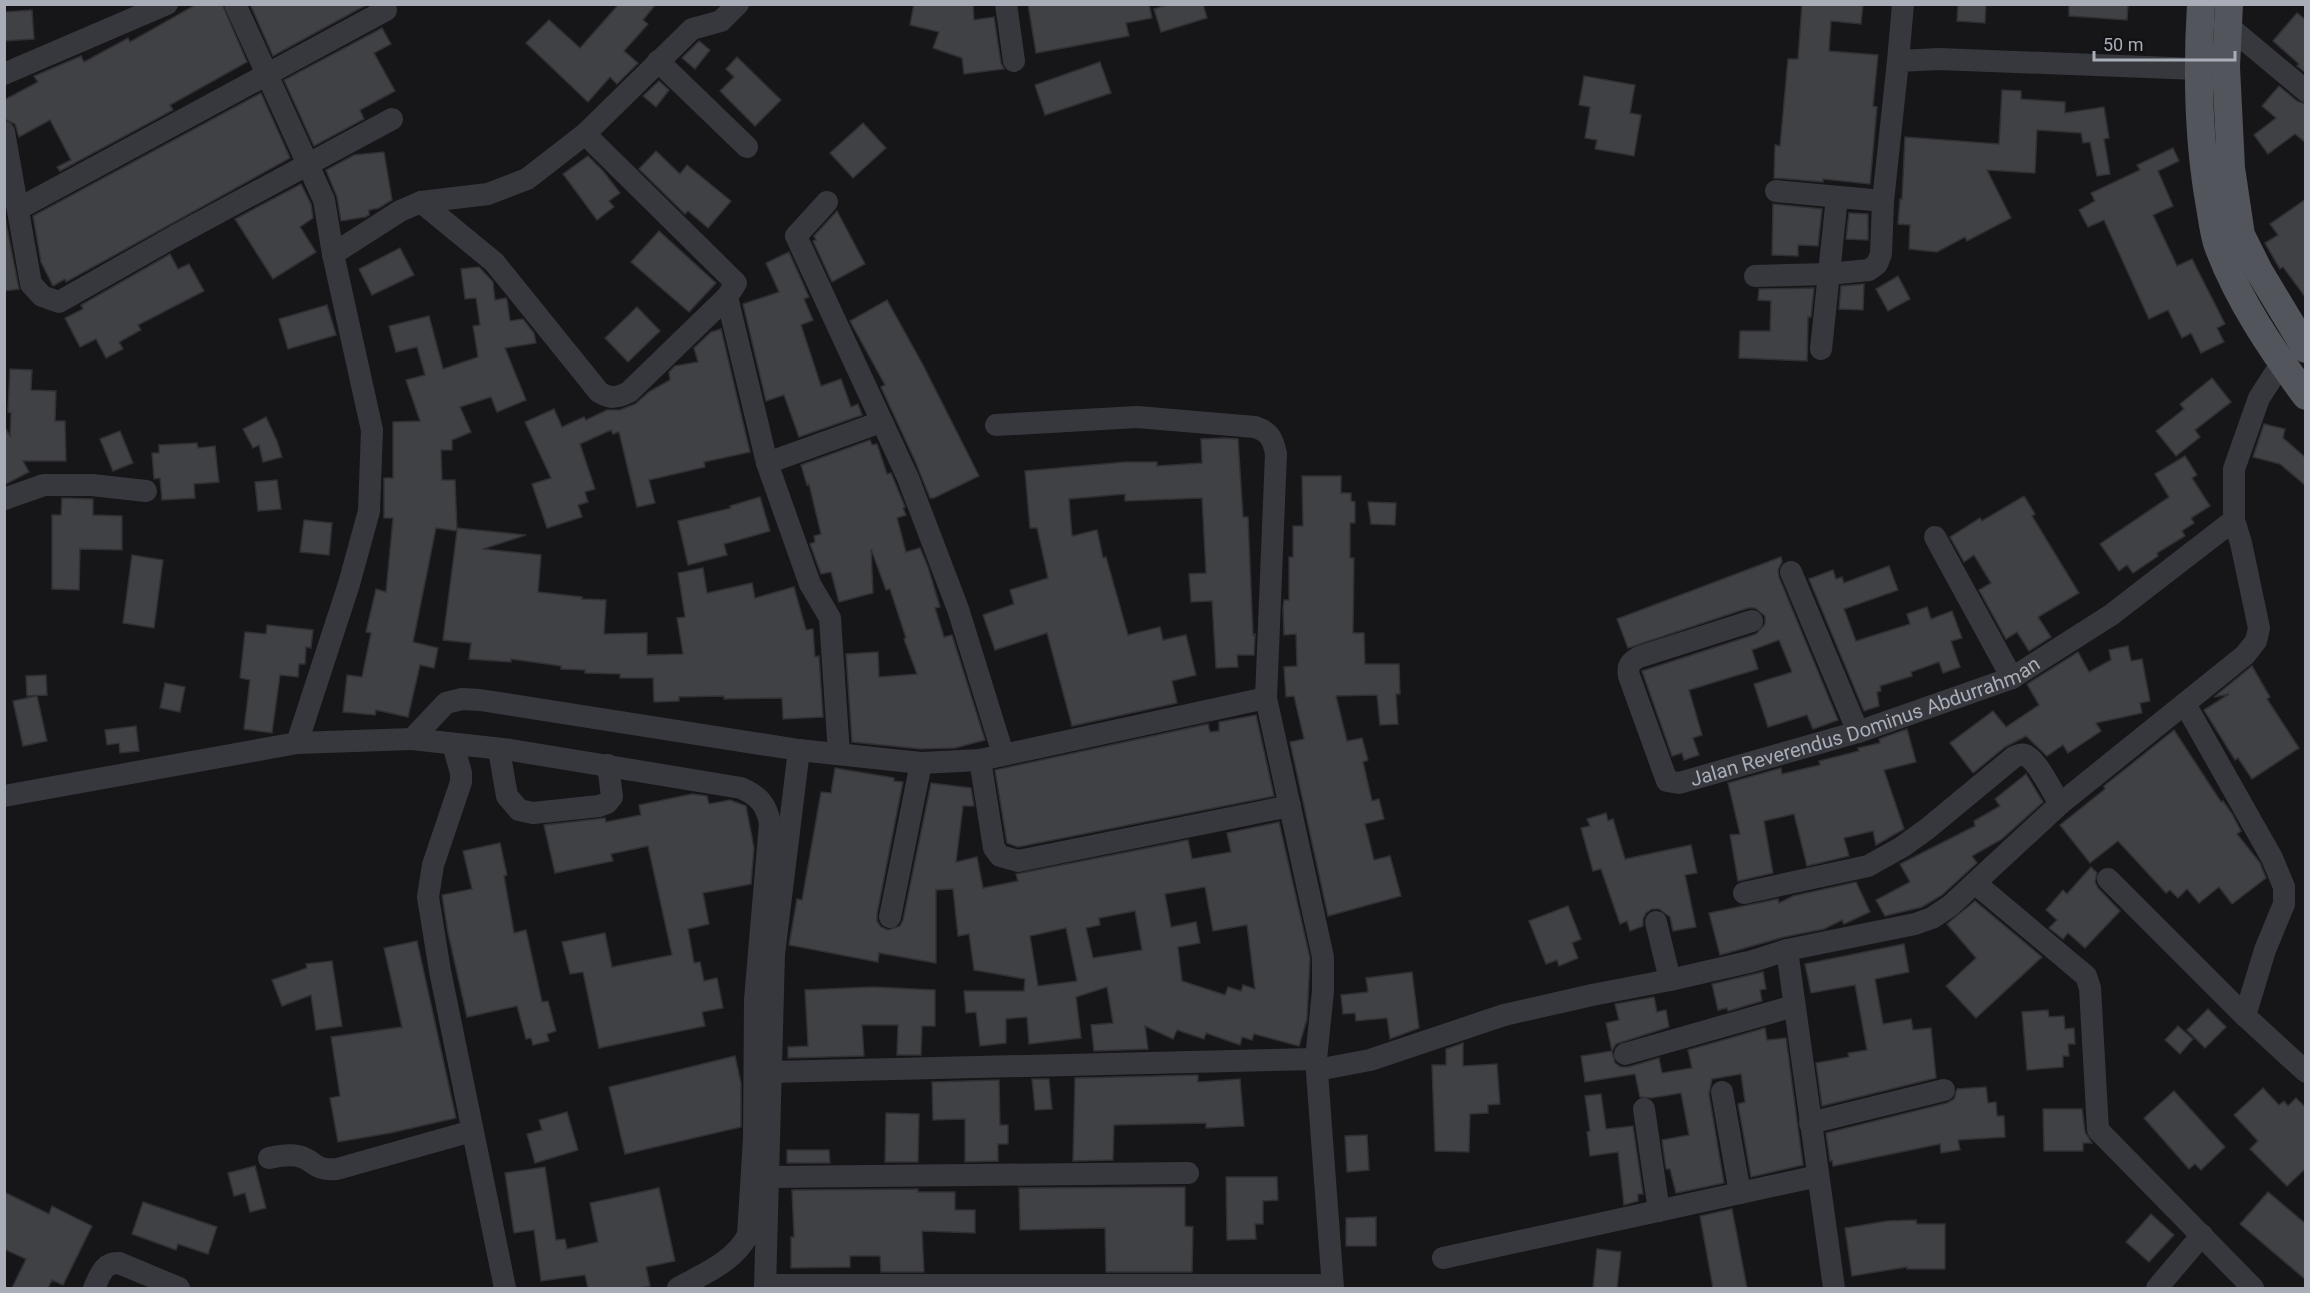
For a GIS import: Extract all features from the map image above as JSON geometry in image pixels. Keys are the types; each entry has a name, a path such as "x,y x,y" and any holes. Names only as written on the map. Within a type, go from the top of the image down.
{"main road":[{"path":"2201,4 2197,69 2204,170 2229,239 2259,271 2294,357 2306,396"},
{"path":"2229,15 2226,67 2231,168 2229,239"}],"street":[{"path":"4,74 167,4"},
{"path":"235,4 324,200 333,254 372,430 369,511 349,584 297,743"},
{"path":"333,254 400,211 421,202 488,194 527,178 585,134 692,29 721,21 738,4"},
{"path":"1006,4 1014,61"},
{"path":"1755,276 1829,274 1869,270 1877,264 1881,254 1883,201 1903,4"},
{"path":"18,209 386,10"},
{"path":"2229,15 2306,91"},
{"path":"1898,61 1939,59 2197,69"},
{"path":"658,61 747,147"},
{"path":"4,132 31,284 42,296 59,302 175,236 392,119"},
{"path":"421,202 494,262 599,392 608,397 619,397 629,392 727,297 736,283 585,134"},
{"path":"1776,191 1883,201"},
{"path":"1821,349 1837,197"},
{"path":"827,202 796,236 908,478 958,609 1003,754"},
{"path":"727,297 767,464 810,584 830,618 839,754"},
{"path":"771,1072 1317,1065 1379,1058 1504,1015 1670,980 1787,950 1923,921 1950,906 2060,804 2245,655 2256,641 2259,628 2234,520 2234,469 2259,399 2294,357"},
{"path":"799,750 774,954 765,1287 1332,1287 1317,1065 1323,991 1323,957 1266,698 1276,454 1274,442 1266,431 1255,428 1137,417 996,425"},
{"path":"767,464 881,422"},
{"path":"4,499 44,485 92,485 146,491"},
{"name":"Jalan Reverendus Dominus Abdurrahman","path":"1752,621 1631,661 1627,669 1629,676 1667,781 1679,783 1858,732 2012,678 2111,615 2234,520"},
{"path":"1935,537 2012,678"},
{"path":"1791,572 1858,732"},
{"path":"412,739 447,703 462,699 799,750 921,764 980,760 1266,698"},
{"path":"2185,704 2272,858 2284,886 2284,904 2265,950 2244,1016"},
{"path":"4,796 297,743 412,739 609,765 741,788 758,797 763,802 770,823 755,1000 754,1138 748,1235 734,1256 688,1285"},
{"path":"453,744 461,773 461,782 434,865 428,897 440,971 505,1288"},
{"path":"499,750 507,796 519,810 533,813 599,806 607,803 612,797 609,765"},
{"path":"1744,893 1868,866 1902,847 2014,757 2022,754 2028,756 2060,804"},
{"path":"980,760 994,848 1000,856 1018,861 1290,806"},
{"path":"890,917 921,764"},
{"path":"2108,879 2244,1016 2306,1072"},
{"path":"1976,883 2086,976 2090,988 2098,1130 2253,1288"},
{"path":"1656,922 1670,980"},
{"path":"1787,950 1834,1288"},
{"path":"1625,1054 1794,1006"},
{"path":"1810,1123 1944,1090"},
{"path":"1722,1092 1740,1193"},
{"path":"1644,1109 1659,1211"},
{"path":"269,1158 298,1156 325,1170 337,1169 472,1131"},
{"path":"768,1177 1188,1173"},
{"path":"1443,1258 1818,1176"},
{"path":"2157,1288 2202,1235"},
{"path":"94,1288 104,1268 112,1263 119,1263 180,1288"}],"building":[{"path":"197,4 222,4 247,62 170,105 173,110 60,171 57,167 71,160 50,120 19,137 15,124 4,119 4,100 38,82 34,76 81,56 84,62 128,38 130,42"},
{"path":"250,4 368,4 273,56"},
{"path":"619,4 656,4 643,20 648,24 624,51 638,63 617,84 610,77 588,102 526,43 549,20 580,48"},
{"path":"914,4 973,4 974,20 994,17 1001,63 1004,69 964,74 962,58 933,48 939,32 910,25"},
{"path":"1028,4 1149,4 1152,18 1126,23 1129,36 1036,53"},
{"path":"1170,4 1203,4 1207,18 1161,32 1154,9"},
{"path":"1802,4 1863,4 1861,24 1831,21 1829,51 1878,55 1873,106 1877,107 1870,184 1823,179 1823,182 1774,178 1775,145 1780,146 1788,59 1798,59"},
{"path":"1958,4 1986,4 1985,23 1957,21"},
{"path":"2069,4 2128,4 2127,20 2069,16"},
{"path":"32,10 34,39 4,41 4,12"},
{"path":"2297,13 2306,20 2306,73 2273,41"},
{"path":"382,28 391,44 374,53 395,91 360,110 364,119 314,146 284,80"},
{"path":"699,41 710,50 695,69 682,58"},
{"path":"737,57 781,100 755,126 720,91 734,77 726,69"},
{"path":"1100,62 1111,93 1045,115 1035,85"},
{"path":"1584,76 1635,85 1630,113 1641,115 1634,156 1595,149 1597,140 1585,138 1590,107 1579,105"},
{"path":"659,81 669,90 656,107 643,96"},
{"path":"2279,86 2297,101 2306,104 2306,143 2295,134 2268,154 2254,135 2276,118 2262,106"},
{"path":"2002,90 2021,91 2021,99 2065,102 2065,113 2104,107 2109,138 2104,139 2110,174 2097,176 2090,142 2083,143 2081,133 2037,130 2035,173 1987,170 2011,218 1967,241 1965,237 1937,252 1909,249 1910,225 1898,224 1900,199 1902,199 1905,137 1999,144"},
{"path":"261,93 290,158 66,282 65,279 53,286 41,262 33,216"},
{"path":"863,123 886,148 853,178 830,153"},
{"path":"2173,148 2179,161 2158,171 2173,206 2153,215 2177,266 2192,259 2225,324 2217,328 2224,342 2201,353 2191,333 2182,338 2168,310 2149,319 2104,220 2088,227 2079,210 2095,201 2091,193 2140,170 2137,165"},
{"path":"656,151 680,174 687,165 731,201 708,228 688,211 685,214 639,169"},
{"path":"384,152 392,200 379,208 369,210 369,215 365,217 341,221 337,197 326,170 354,155"},
{"path":"588,156 620,193 609,201 614,207 597,220 563,174"},
{"path":"301,184 311,204 313,218 300,227 316,252 273,279 235,219"},
{"path":"2306,199 2306,298 2283,267 2280,269 2265,243 2278,235 2270,224"},
{"path":"1773,204 1822,209 1818,246 1798,245 1798,256 1772,255"},
{"path":"837,211 865,264 832,282 813,241 816,240 814,236"},
{"path":"4,212 19,289 4,291"},
{"path":"1849,213 1868,214 1868,240 1846,239"},
{"path":"659,231 716,283 689,312 631,262"},
{"path":"400,248 414,275 372,295 359,269"},
{"path":"789,252 809,297 804,299 813,320 801,325 821,386 841,379 851,407 858,404 862,415 799,437 784,395 766,401 743,304 779,292 766,263"},
{"path":"170,254 178,269 189,264 204,291 138,325 141,330 119,342 123,349 106,358 96,339 80,347 65,318 83,309 81,305"},
{"path":"479,267 493,282 495,300 506,298 510,321 523,319 534,333 536,343 505,348 526,400 497,412 491,397 460,407 471,432 452,440 452,450 441,450 442,480 455,480 457,530 457,528 526,535 483,549 541,555 538,592 582,597 582,599 606,600 604,634 647,633 647,655 683,654 677,618 685,617 678,573 703,568 707,593 752,583 755,598 794,587 806,630 813,629 815,657 819,656 823,717 783,719 782,698 679,697 679,701 654,702 653,678 620,678 620,674 585,673 585,670 561,669 561,666 511,659 511,662 469,659 471,643 443,640 457,531 436,528 413,642 438,648 434,668 420,665 408,717 376,710 375,715 343,712 347,675 362,677 371,633 366,632 376,589 386,592 393,518 384,518 384,478 393,478 393,422 420,421 406,380 425,375 417,347 396,352 389,326 429,316 443,369 478,357 473,326 480,325 476,298 465,299 461,269"},
{"path":"1898,276 1910,299 1888,311 1876,289"},
{"path":"1864,284 1863,310 1839,309 1841,286"},
{"path":"1814,288 1811,317 1808,317 1807,361 1739,358 1740,331 1770,331 1771,301 1758,300 1759,289"},
{"path":"887,300 979,476 934,498 930,498 881,387 885,385 850,321"},
{"path":"327,305 336,335 288,349 279,319"},
{"path":"637,307 660,331 628,362 605,338"},
{"path":"721,329 750,452 704,462 705,467 649,480 655,503 637,507 619,432 613,434 611,430 580,444 595,489 585,492 588,502 578,505 582,517 547,528 532,484 551,478 525,422 554,409 562,427 584,417 586,420 607,410 620,410 635,404 650,391 670,380 669,372 675,366 698,362 694,348 711,332"},
{"path":"10,369 32,370 31,390 56,391 55,421 65,421 66,461 23,461 29,472 4,485 4,426 10,436 11,413 8,412"},
{"path":"2212,378 2231,402 2195,430 2200,437 2176,456 2156,431 2184,409 2180,404"},
{"path":"266,417 282,457 263,462 259,445 253,448 243,429"},
{"path":"2264,424 2285,429 2283,438 2306,458 2306,486 2280,464 2253,457"},
{"path":"120,431 133,463 113,471 100,439"},
{"path":"1201,439 1238,439 1243,517 1248,517 1253,635 1255,634 1254,655 1237,655 1238,667 1216,668 1212,601 1191,602 1189,574 1206,573 1202,498 1125,501 1125,494 1069,499 1072,536 1097,530 1103,558 1106,557 1128,635 1160,627 1163,640 1186,635 1196,675 1172,681 1177,703 1072,726 1047,633 995,650 983,615 1014,604 1010,590 1048,578 1037,528 1030,528 1025,471 1125,462 1157,462 1157,466 1202,463"},
{"path":"870,440 872,445 877,444 887,474 891,473 905,507 903,508 906,515 897,518 906,552 920,548 928,567 940,607 935,608 944,637 952,635 985,740 955,748 921,749 852,742 846,654 878,652 879,677 917,674 890,589 886,590 871,549 873,593 839,602 831,572 821,574 810,544 815,542 814,536 821,534 809,484 807,485 801,465"},
{"path":"197,443 198,448 215,446 219,482 194,484 195,498 162,500 160,478 154,479 152,453 159,453 159,445"},
{"path":"2185,456 2197,475 2192,478 2210,506 2191,518 2194,523 2182,531 2185,536 2157,553 2158,556 2133,573 2127,565 2119,571 2100,544 2169,497 2155,474"},
{"path":"1302,476 1341,476 1341,493 1351,493 1351,501 1355,502 1355,523 1350,523 1350,558 1354,558 1353,633 1364,633 1365,664 1399,664 1400,694 1396,694 1398,724 1380,725 1377,695 1336,696 1347,741 1362,738 1368,760 1363,762 1372,801 1379,799 1384,819 1365,824 1374,860 1390,856 1401,896 1328,916 1290,742 1304,739 1294,696 1286,697 1284,667 1297,666 1296,634 1284,635 1283,608 1284,600 1289,600 1289,557 1293,557 1293,526 1303,526"},
{"path":"277,480 281,509 258,511 255,482"},
{"path":"2024,496 2035,514 2032,516 2079,593 2038,617 2051,637 2029,651 2017,632 2006,639 1979,590 1991,583 1974,555 1964,562 1950,537 1980,518 1982,521"},
{"path":"760,497 770,531 724,544 727,555 688,565 678,521 731,508 730,506"},
{"path":"62,498 93,499 93,515 122,516 122,550 80,549 79,590 52,589 52,515 61,515"},
{"path":"1368,502 1396,503 1395,525 1371,524"},
{"path":"304,520 332,523 329,555 300,552"},
{"path":"132,555 163,560 154,628 123,623"},
{"path":"1781,557 1779,577 1838,720 1813,729 1807,715 1768,727 1754,684 1792,672 1779,640 1752,650 1758,669 1689,690 1702,735 1693,738 1699,755 1684,760 1682,753 1672,756 1642,671 1756,634 1765,624 1765,616 1755,608 1748,608 1628,648 1617,619"},
{"path":"1889,566 1898,590 1844,609 1856,641 1910,624 1907,614 1927,607 1931,619 1952,611 1962,638 1951,641 1960,667 1943,673 1939,662 1911,672 1912,676 1880,686 1881,691 1877,692 1879,706 1864,711 1809,579 1833,570 1836,579 1842,577 1844,583"},
{"path":"267,625 313,630 311,648 306,647 305,664 299,664 298,677 280,675 272,733 244,729 250,680 240,678 245,632 266,634"},
{"path":"2128,646 2131,661 2142,659 2150,701 2140,703 2142,713 2096,723 2101,731 2068,753 2063,745 2047,756 2026,736 2005,747 1973,773 1950,743 1993,711 2006,727 2039,705 2027,684 2078,652 2089,672 2111,660 2109,650"},
{"path":"2252,666 2270,697 2267,699 2299,748 2252,779 2238,758 2235,760 2204,710 2229,694 2214,697"},
{"path":"46,675 47,695 27,696 26,676"},
{"path":"165,683 185,687 180,712 160,708"},
{"path":"37,696 47,741 23,746 13,701"},
{"path":"1256,715 1274,796 1018,847 1007,843 995,770 1208,724 1210,732 1219,731 1219,722"},
{"path":"136,726 139,751 120,753 119,743 107,745 105,730"},
{"path":"1907,729 1916,762 1884,770 1904,829 1876,845 1873,831 1844,838 1849,856 1807,866 1794,814 1764,821 1773,873 1738,881 1730,835 1740,834 1728,783 1781,768 1782,774 1820,765 1819,761 1859,751 1858,748 1880,743 1879,739"},
{"path":"2174,730 2221,802 2223,801 2232,814 2241,831 2237,834 2260,863 2266,878 2232,904 2219,887 2199,903 2187,889 2178,898 2170,890 2166,893 2118,841 2090,863 2060,825"},
{"path":"835,768 894,778 894,781 903,782 877,914 877,921 881,927 888,930 900,926 903,920 931,783 971,788 974,806 963,806 956,862 977,857 983,888 1018,881 1016,874 1188,840 1192,859 1231,852 1227,833 1279,822 1310,958 1307,1019 1299,1046 1254,1034 1252,1040 1242,1037 1240,1045 1206,1033 1204,1039 1177,1030 1173,1039 1145,1026 1148,1049 1094,1051 1091,1025 1113,1023 1107,987 1076,997 1081,1038 1029,1044 1027,1017 1006,1019 1006,1043 980,1046 976,1012 966,1013 964,991 1024,991 1025,979 974,970 969,934 958,936 953,889 936,890 936,963 879,953 878,962 789,945 797,899 802,900 821,792 831,793","holes":["1205,887 1213,931 1247,925 1255,989 1243,985 1241,991 1228,987 1225,995 1182,981 1178,947 1200,943 1196,922 1171,927 1165,894","1135,911 1142,950 1093,958 1086,928 1100,925 1099,918","1066,928 1077,981 1038,986 1030,936"]},
{"path":"2026,774 2043,802 2002,839 1972,856 1977,863 1942,895 1922,907 1885,916 1876,900 1910,882 1900,864 1975,826 1974,821 2000,806 1995,799"},
{"path":"692,794 707,796 709,804 730,800 746,806 754,848 751,884 703,893 709,924 688,929 694,963 700,962 704,981 717,978 723,1008 702,1012 705,1026 599,1048 583,972 570,974 562,942 605,933 612,967 672,955 648,846 611,854 613,861 555,873 544,825 605,818 606,822 641,815 639,805"},
{"path":"1606,813 1608,821 1613,819 1625,859 1691,845 1697,873 1685,875 1696,927 1673,931 1670,917 1659,909 1652,909 1646,913 1643,926 1630,931 1627,921 1620,924 1601,869 1593,871 1581,828 1590,826 1587,819"},
{"path":"500,843 507,875 504,876 514,933 526,930 542,1002 548,1001 556,1031 547,1034 549,1041 533,1045 531,1038 526,1039 517,1006 467,1017 448,933 442,895 472,889 463,851"},
{"path":"2091,867 2097,873 2095,882 2098,888 2120,911 2085,948 2068,933 2063,939 2049,928 2057,920 2046,910 2063,890 2067,894"},
{"path":"1856,882 1870,912 1844,924 1842,920 1824,929 1784,937 1720,955 1709,913 1778,899 1779,903 1793,896"},
{"path":"1975,901 2042,957 1976,1018 1946,986 1976,958 1947,924"},
{"path":"1568,906 1581,939 1572,943 1578,958 1559,966 1557,960 1546,964 1529,921"},
{"path":"417,941 456,1118 338,1142 330,1098 340,1096 331,1037 402,1027 384,948"},
{"path":"1904,944 1909,972 1875,979 1883,1024 1911,1019 1913,1030 1931,1028 1936,1078 1822,1106 1816,1063 1849,1057 1848,1053 1867,1050 1855,985 1811,993 1805,964"},
{"path":"332,961 342,1026 316,1030 311,995 282,1006 272,980 307,968 306,964"},
{"path":"1412,972 1419,1028 1390,1039 1387,1018 1356,1021 1355,1013 1343,1014 1341,995 1368,992 1366,978"},
{"path":"1763,972 1766,989 1760,990 1762,1001 1728,1011 1727,1008 1718,1010 1712,984"},
{"path":"873,987 935,990 935,1026 922,1026 921,1055 897,1055 898,1025 862,1025 864,1056 788,1058 788,1047 808,1046 805,990"},
{"path":"1654,997 1657,1012 1666,1010 1669,1027 1616,1044 1612,1051 1606,1023 1619,1020 1615,1004"},
{"path":"2208,1009 2226,1027 2205,1048 2187,1030"},
{"path":"2048,1010 2049,1017 2064,1016 2065,1029 2074,1028 2075,1044 2068,1044 2069,1056 2063,1056 2063,1067 2027,1070 2022,1012"},
{"path":"2178,1026 2193,1039 2180,1054 2165,1040"},
{"path":"1765,1028 1767,1040 1786,1038 1803,1165 1751,1177 1738,1104 1745,1102 1741,1074 1712,1079 1709,1094 1724,1183 1676,1193 1670,1169 1666,1169 1662,1140 1689,1135 1681,1093 1651,1098 1640,1097 1635,1074 1585,1082 1581,1056 1612,1051 1615,1063 1621,1067 1659,1058 1662,1073 1692,1068 1688,1050"},
{"path":"1463,1043 1463,1066 1497,1064 1500,1104 1488,1105 1488,1113 1470,1114 1469,1152 1435,1151 1432,1065 1446,1065 1446,1049"},
{"path":"735,1056 741,1083 741,1127 625,1154 609,1087"},
{"path":"1198,1075 1198,1082 1240,1079 1244,1126 1206,1128 1206,1123 1114,1125 1113,1160 1073,1161 1075,1078"},
{"path":"1032,1079 1049,1079 1052,1109 1035,1110"},
{"path":"999,1080 1000,1125 1008,1125 1008,1144 998,1144 998,1161 965,1162 965,1119 933,1120 932,1082"},
{"path":"1986,1087 1988,1103 1996,1102 1997,1116 2004,1116 2005,1137 1958,1140 1960,1150 1941,1153 1940,1144 1833,1166 1832,1160 1830,1161 1826,1133 1947,1103 1954,1099 1957,1089"},
{"path":"2263,1088 2279,1105 2284,1101 2288,1106 2296,1098 2306,1108 2306,1168 2287,1186 2250,1149 2258,1141 2234,1115"},
{"path":"2174,1091 2225,1147 2201,1170 2195,1164 2189,1169 2144,1118"},
{"path":"1601,1094 1606,1129 1633,1126 1643,1194 1638,1194 1638,1201 1624,1205 1618,1152 1590,1156 1587,1132 1590,1131 1585,1096"},
{"path":"2043,1109 2082,1109 2085,1132 2092,1143 2083,1143 2083,1151 2044,1151"},
{"path":"567,1112 578,1150 535,1163 527,1134 542,1130 539,1120"},
{"path":"886,1113 919,1114 918,1162 885,1162"},
{"path":"1367,1135 1369,1170 1347,1172 1345,1136"},
{"path":"787,1150 829,1150 830,1163 787,1163"},
{"path":"255,1166 266,1208 250,1212 245,1193 234,1196 228,1173"},
{"path":"545,1167 556,1240 565,1239 567,1249 598,1242 590,1203 659,1188 675,1261 646,1267 650,1286 639,1288 588,1288 585,1275 541,1281 534,1230 514,1233 505,1173"},
{"path":"1226,1177 1277,1177 1278,1200 1263,1201 1263,1224 1255,1224 1256,1239 1227,1240"},
{"path":"1185,1187 1185,1226 1193,1227 1192,1272 1106,1272 1105,1228 1020,1230 1019,1188"},
{"path":"918,1189 918,1192 955,1192 955,1210 975,1210 975,1233 922,1231 924,1272 881,1272 880,1256 850,1256 850,1267 791,1268 791,1237 794,1237 792,1190"},
{"path":"4,1192 49,1214 52,1206 92,1226 63,1285 52,1280 48,1288 12,1288 26,1259 4,1249"},
{"path":"2268,1192 2306,1224 2306,1280 2240,1224"},
{"path":"143,1202 217,1227 208,1254 178,1244 176,1250 132,1234"},
{"path":"1732,1209 1747,1288 1713,1288 1700,1216"},
{"path":"2151,1214 2174,1235 2149,1262 2126,1242"},
{"path":"1376,1217 1376,1246 1346,1246 1346,1218"},
{"path":"1916,1220 1917,1224 1945,1224 1945,1269 1907,1269 1907,1267 1852,1276 1845,1228 1887,1221"},
{"path":"1597,1249 1621,1252 1617,1288 1593,1288"}]}
